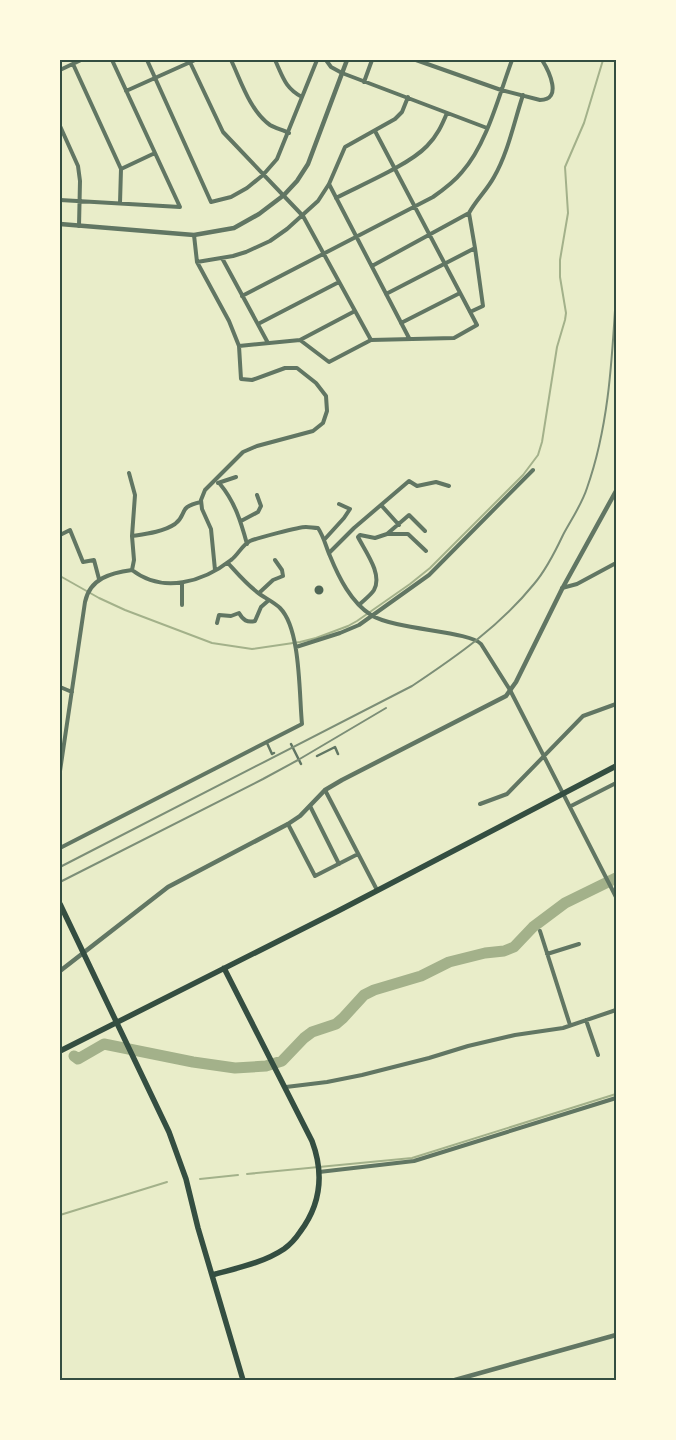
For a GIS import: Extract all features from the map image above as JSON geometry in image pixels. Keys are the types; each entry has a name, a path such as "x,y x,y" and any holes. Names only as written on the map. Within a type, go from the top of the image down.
{"main road":[{"path":"60,1052 616,766"},
{"path":"60,904 169,1132 186,1179 243,1380"},
{"path":"212,1275 249,1265 272,1256 287,1247 310,1219 319,1187 319,1170 312,1140 224,968"}],"street":[{"path":"60,70 81,60"},
{"path":"60,200 180,207 112,60"},
{"path":"147,60 211,202 231,197 247,188 264,175 277,159 289,133 316,60"},
{"path":"231,60 251,102 259,114 270,125 289,133"},
{"path":"275,60 287,87 302,97"},
{"path":"326,60 331,67 342,73 487,128"},
{"path":"60,224 194,236 234,228 259,214 284,195 297,181 313,154 347,60"},
{"path":"364,82 372,60"},
{"path":"416,60 500,90 547,100 554,90 542,60"},
{"path":"242,296 433,197 462,172 476,153 512,60"},
{"path":"126,91 191,61 223,132 303,216 370,340"},
{"path":"73,64 120,169 120,203"},
{"path":"372,266 469,213 476,200 493,179 501,162 523,96"},
{"path":"197,262 246,252 270,241 303,216 318,201 329,184 345,147 395,119 402,112 408,97"},
{"path":"336,198 395,168 426,148 438,132 447,112"},
{"path":"60,126 78,166 80,181 78,226"},
{"path":"300,340 329,362 370,340 454,338 477,325 375,130"},
{"path":"120,169 155,153"},
{"path":"329,184 409,338"},
{"path":"469,213 482,306 470,312"},
{"path":"194,236 197,262 239,346 242,379 252,380 285,368 297,368 316,383 326,396 327,411 324,422 313,431 243,452 205,490 201,502 211,529 216,570"},
{"path":"386,294 475,248"},
{"path":"222,258 268,343"},
{"path":"258,324 339,282"},
{"path":"401,323 460,293"},
{"path":"239,346 300,340 354,311"},
{"path":"295,644 340,634 359,625 429,575 534,470"},
{"path":"128,473 135,495 132,536 134,560 132,570"},
{"path":"220,484 236,476"},
{"path":"214,481 220,484 230,496 241,521 247,544"},
{"path":"329,553 409,481 417,486 436,482 449,486"},
{"path":"60,971 168,887 288,824 310,806 325,790 506,696 516,682 562,589 616,491"},
{"path":"241,521 258,512 261,506 257,494"},
{"path":"132,536 152,533 173,525 178,521 184,508 201,502"},
{"path":"324,540 350,509 339,504"},
{"path":"381,505 399,524"},
{"path":"387,534 409,515 424,531"},
{"path":"132,570 142,578 155,582 182,583 194,581 228,562 250,541 306,527 318,528 340,579 365,610 372,615 406,627 478,640 510,690 616,897"},
{"path":"60,536 70,530 72,532 83,562 94,560 99,579"},
{"path":"351,532 358,537 377,575 373,591 360,604"},
{"path":"358,537 360,535 375,538 387,534 408,534 426,551"},
{"path":"259,593 273,580 283,576 282,570 275,560"},
{"path":"60,848 302,724 295,644 288,618 281,608 259,593 228,562"},
{"path":"562,589 578,584 616,563"},
{"path":"60,771 88,591 99,579 132,570"},
{"path":"182,583 182,605"},
{"path":"217,623 219,615 231,616 239,613 242,619 249,622 255,621 260,607 269,600"},
{"path":"60,687 72,692"},
{"path":"480,804 507,794 583,716 616,704"},
{"path":"267,743 272,754 274,753"},
{"path":"291,744 301,764"},
{"path":"317,756 335,747 338,754"},
{"path":"571,806 616,783"},
{"path":"325,790 376,890"},
{"path":"310,806 338,864"},
{"path":"288,824 315,876 358,854"},
{"path":"540,931 570,1025"},
{"path":"547,954 579,944"},
{"path":"286,1087 362,1075 468,1046 570,1025 616,1010"},
{"path":"586,1020 598,1056"},
{"path":"319,1170 414,1161 616,1098"},
{"path":"455,1380 616,1335"}],"building":[{"path":"319,585 324,590 319,595 314,590"}],"waterway":[{"path":"60,576 125,610 212,643 252,649 300,642 348,626 410,584 430,568 523,475 538,455 542,442 557,347 566,313 560,277 560,260 568,213 565,167 584,123 603,60"},
{"path":"74,1056 78,1059 104,1044 193,1062 235,1068 266,1066 282,1061 312,1032 336,1024 364,995 374,990 421,976 449,962 485,953 504,951 514,947 533,927 565,903 616,878"},
{"path":"247,1174 412,1158 616,1094"},
{"path":"200,1179 238,1175"},
{"path":"60,1215 167,1182"}],"railway":[{"path":"60,867 412,686 477,640 521,599 546,567 587,488 605,417 616,294"},
{"path":"60,882 263,779 386,708"}]}
